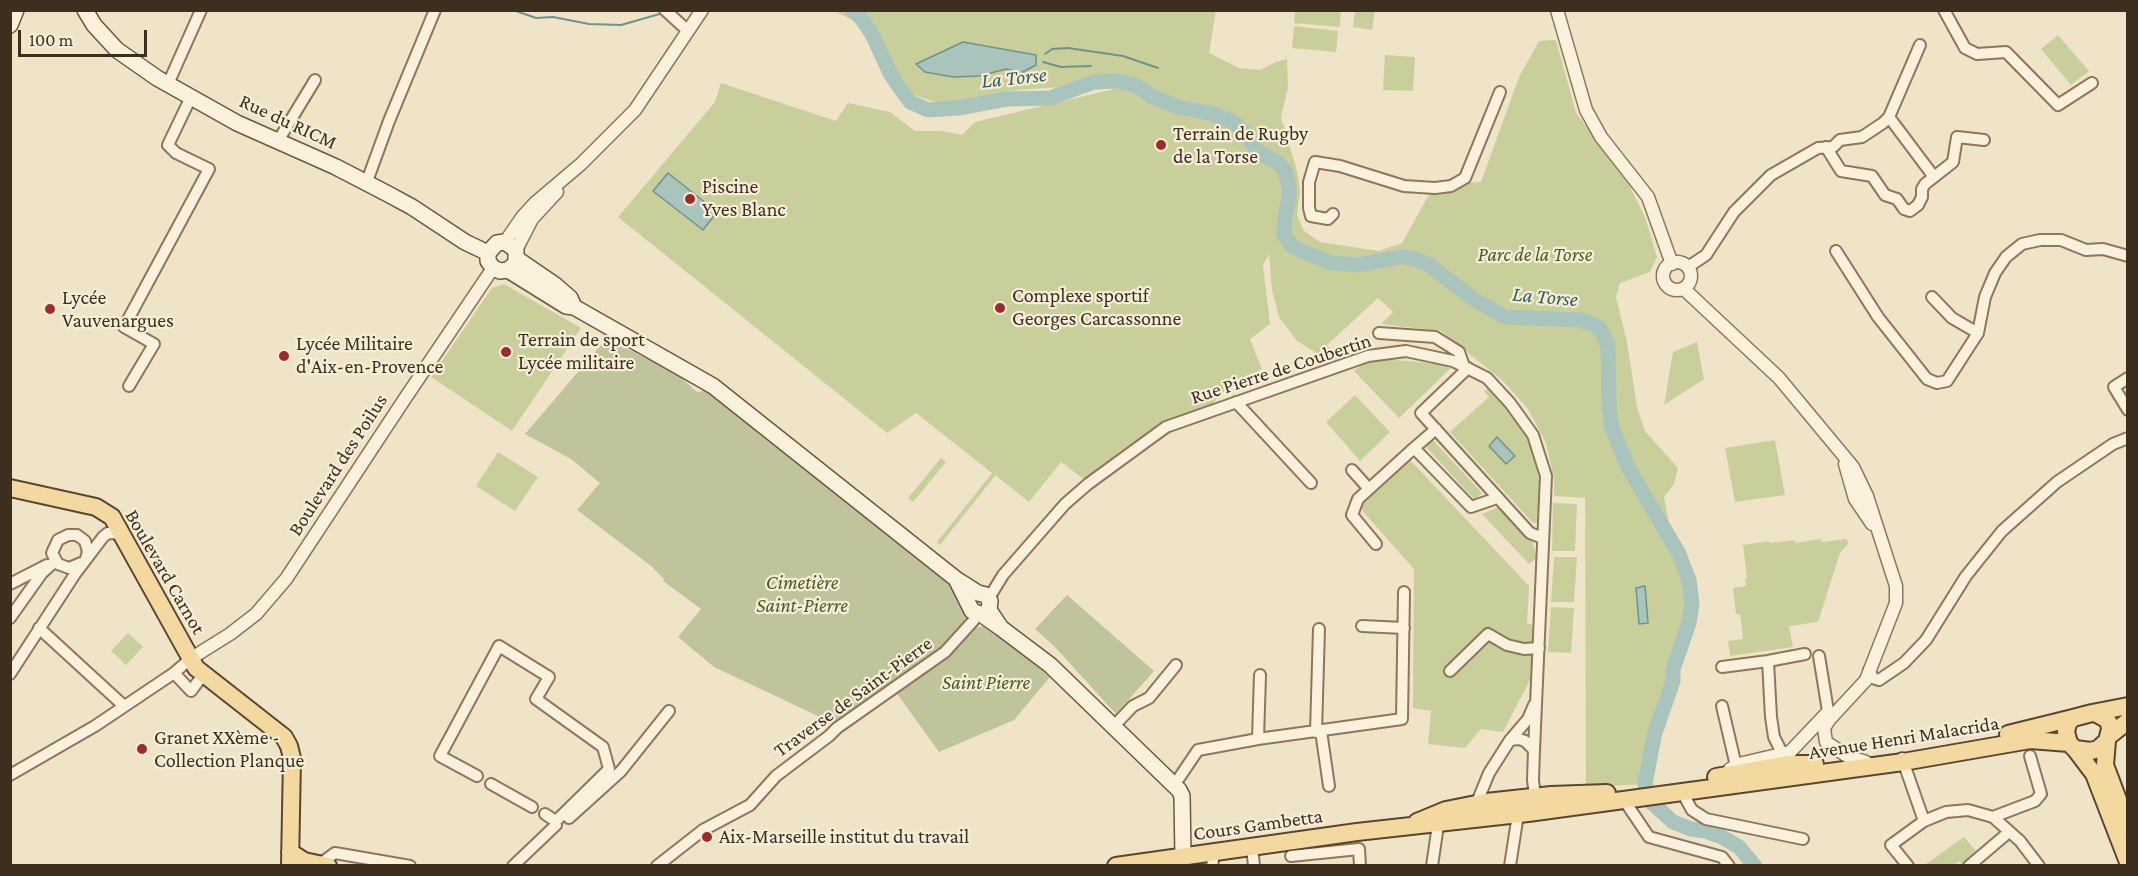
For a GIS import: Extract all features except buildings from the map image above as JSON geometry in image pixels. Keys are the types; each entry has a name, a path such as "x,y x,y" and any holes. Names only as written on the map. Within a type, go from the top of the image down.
{"main road":[{"path":"10,25 16,10"},
{"name":"Rue du RICM","path":"85,10 94,25 117,50 168,84 237,123 412,207 465,242 505,257 566,306 574,308 713,386 956,579 982,602 1001,628 1071,684 1113,728 1175,784"},
{"name":"Boulevard Carnot","path":"10,488 96,507 112,517 190,659 203,675 284,736 290,746 292,758 290,859"},
{"path":"2127,706 2073,718 2068,723 2066,732 2072,746 2094,774 2127,862"},
{"path":"2095,712 2106,718 2110,729 2105,765 2127,826"},
{"name":"Avenue Henri Malacrida","path":"1646,793 1682,792 1745,783 1810,769 1902,760 2061,719 2073,718"},
{"path":"2072,746 2091,751 2102,746 2127,721"},
{"name":"Avenue Henri Malacrida","path":"1646,793 1727,772 1790,764 1810,769 1902,760 2030,740 2072,746"},
{"path":"1175,784 1182,795 1183,857"},
{"name":"Cours Gambetta","path":"1438,819 1518,814 1581,800 1646,793"},
{"name":"Cours Gambetta","path":"1116,866 1183,857 1213,859 1252,847 1406,827 1438,819 1471,805 1535,796 1581,800 1624,800 1646,793"},
{"path":"290,859 321,865"}],"street":[{"path":"168,84 201,10"},
{"path":"366,184 389,121 435,10"},
{"name":"Boulevard des Poilus","path":"190,659 230,634 256,614 286,579 404,400 505,257 523,216 570,174 635,110 702,10"},
{"path":"1557,10 1586,110 1601,136 1647,197 1672,264"},
{"path":"1944,10 1965,48 1977,54 2006,52 2058,105 2092,83"},
{"path":"669,15 687,31"},
{"path":"1688,267 1706,255 1734,212 1771,175 1818,148 1833,147 1840,140 1862,137 1889,117 1920,45"},
{"path":"278,141 315,80"},
{"path":"1333,214 1328,219 1311,216 1310,182 1315,162 1340,166 1404,186 1435,188 1451,186 1466,178 1500,92"},
{"path":"129,386 154,344 124,327 209,169 176,153 168,145 191,97"},
{"path":"1889,117 1934,177"},
{"path":"1826,147 1841,171 1872,176 1885,195 1897,199 1904,209 1910,211 1918,205 1922,189 1953,162 1957,136 1984,140"},
{"path":"1836,251 1878,317 1928,379 1937,383 1947,381 1978,333 1985,297 1995,273 2006,257 2022,244 2040,240 2061,240 2086,250 2103,249 2127,256"},
{"path":"1680,263 1688,267 1691,280 1684,288 1672,289 1664,281 1665,270 1672,264 1680,263"},
{"path":"1684,288 1779,378 1843,457 1855,499 1880,535 1897,595 1894,611 1866,680 1826,724 1824,754 1810,769"},
{"path":"1932,297 1952,318 1978,333"},
{"path":"1379,333 1435,337 1459,352 1466,367 1421,413 1530,533 1543,538"},
{"name":"Rue Pierre de Coubertin","path":"982,602 1057,512 1088,484 1166,427 1368,356 1406,351 1453,361 1487,378 1510,403 1533,435 1546,476 1534,750 1535,796"},
{"path":"2127,378 2114,387 2127,410"},
{"path":"1236,402 1311,483"},
{"path":"1376,544 1352,515 1358,499 1436,429"},
{"path":"1851,697 1904,663 1926,640 1965,576 2002,531 2064,477 2105,449 2127,438"},
{"path":"1414,448 1471,507 1497,498"},
{"path":"1352,470 1369,489"},
{"path":"85,560 69,568 63,567 55,561 52,549 58,540 68,535 96,536 112,517"},
{"path":"10,674 85,560 108,533 123,534"},
{"path":"77,535 87,547 85,560"},
{"path":"10,584 55,561"},
{"path":"10,618 42,573 55,561"},
{"path":"1175,784 1198,750 1402,718 1404,592"},
{"name":"Traverse de Saint-Pierre","path":"657,866 703,830 750,805 776,776 837,728 945,652 974,620 982,602"},
{"path":"1362,626 1404,628"},
{"path":"39,628 124,706"},
{"path":"1319,629 1318,731 1329,786"},
{"path":"1450,671 1488,634 1507,645 1524,649 1539,648"},
{"path":"477,776 440,756 499,646 549,677 536,699 603,747 609,769 513,866"},
{"path":"1722,667 1768,662 1805,654"},
{"path":"1819,656 1828,711"},
{"path":"10,775 68,743 174,674 190,659"},
{"path":"1768,662 1774,737 1783,755"},
{"path":"1113,728 1133,706 1149,698 1176,665"},
{"path":"1869,670 1883,674 1884,677"},
{"path":"1798,746 1828,711 1869,670"},
{"path":"174,674 191,691 203,675"},
{"path":"1258,739 1260,675"},
{"path":"1471,805 1478,800 1490,773 1510,740 1528,719 1538,696"},
{"path":"1722,706 1727,772"},
{"path":"555,824 563,823 621,771 669,711"},
{"path":"1727,772 1783,755 1813,739 1826,742 1847,756 1866,762"},
{"path":"1510,740 1525,741 1534,750"},
{"path":"1993,817 2035,801 2041,794 2030,756"},
{"path":"1902,760 1924,822"},
{"path":"1727,772 1745,783"},
{"path":"491,784 532,807"},
{"path":"1682,792 1692,810 1706,819 1803,839"},
{"path":"1624,800 1649,837 1722,857 1729,866"},
{"path":"1908,866 1891,845 1924,822 1946,812 1968,810 1993,817 2020,841 2032,863"},
{"path":"545,814 555,824"},
{"path":"1510,866 1518,814"},
{"path":"1432,866 1438,819"},
{"path":"1969,866 2009,832"},
{"path":"1252,847 1254,866"},
{"path":"1291,856 1359,849 1360,866"},
{"path":"321,865 335,853 410,866"}],"green space":[{"name":"Parc de la Torse","path":"1216,10 1209,53 1239,68 1260,70 1287,59 1288,88 1281,117 1297,171 1300,191 1297,215 1304,231 1320,242 1379,251 1402,243 1431,191 1438,194 1461,183 1481,182 1519,77 1539,41 1556,40 1576,113 1628,183 1645,217 1657,257 1650,272 1620,283 1616,297 1627,342 1637,407 1645,431 1678,468 1674,484 1664,497 1673,545 1695,609 1687,636 1674,654 1652,784 1586,787 1585,498 1554,496 1554,479 1546,443 1528,409 1503,381 1441,331 1381,324 1393,312 1378,298 1327,345 1336,358 1321,364 1315,352 1297,341 1279,317 1272,290 1269,254 1263,265 1270,324 1250,339 1262,369 1231,384 1212,404 1174,417 1125,448 1085,480 1061,462 1029,502 994,474 995,476 940,545 937,542 992,473 916,413 887,433 618,217 715,102 721,83 836,121 848,103 890,112 915,131 941,131 962,135 975,122 1118,88 1058,87 1009,91 956,109 901,91 870,29 834,11"},
{"path":"1295,11 1341,11 1340,27 1294,23"},
{"path":"1355,11 1375,11 1372,30 1353,27"},
{"path":"1294,26 1338,31 1336,52 1292,48"},
{"path":"2058,35 2089,71 2071,85 2041,49"},
{"path":"1385,55 1415,57 1413,91 1383,90"},
{"name":"Terrain de sport Lycée militaire","path":"504,284 581,328 512,431 431,377 492,288"},
{"name":"Cimetière Saint-Pierre","path":"607,338 678,375 697,392 710,390 948,580 970,619 948,647 837,725 714,667 678,637 701,609 663,581 664,579 651,566 577,510 600,483 571,459 525,434"},
{"path":"1697,342 1704,379 1664,405 1673,352"},
{"path":"1397,360 1439,364 1451,368 1399,418 1354,371 1367,361"},
{"path":"1490,387 1512,412 1528,438 1535,458 1539,482 1538,521 1535,523 1450,432 1489,397 1484,391"},
{"path":"1355,395 1390,432 1360,461 1326,422"},
{"path":"1432,439 1482,493 1475,500 1424,445"},
{"path":"1775,440 1785,495 1735,502 1725,448"},
{"path":"498,452 538,477 515,511 476,486"},
{"path":"941,458 946,462 913,502 908,498"},
{"path":"1410,460 1529,586 1527,623 1533,625 1530,680 1503,732 1481,729 1465,748 1428,744 1431,711 1413,708 1414,569 1359,507"},
{"path":"1553,503 1577,504 1575,551 1552,551"},
{"path":"1501,506 1532,541 1537,558 1529,564 1482,514"},
{"path":"1821,539 1821,542 1847,539 1848,544 1840,553 1818,622 1789,626 1793,647 1730,656 1728,641 1743,639 1740,614 1736,614 1733,588 1746,586 1743,545 1795,540 1795,543"},
{"path":"1554,557 1577,557 1574,602 1551,602"},
{"name":"Saint Pierre","path":"1067,595 1154,671 1116,714 1054,646 1035,629"},
{"path":"1551,607 1574,608 1571,653 1548,652"},
{"name":"Saint Pierre","path":"983,626 991,629 1050,677 1014,720 939,752 895,691 948,656 972,629"},
{"path":"128,633 143,647 126,665 111,651"},
{"path":"1964,837 1976,851 1962,865 1959,861 1954,865 1923,866"}],"water":[{"path":"963,42 1036,55 1036,65 1021,73 1006,69 980,76 953,77 925,72 916,64"},
{"path":"668,173 717,212 703,230 653,191"},
{"path":"1497,437 1515,456 1506,464 1489,446"},
{"path":"1645,586 1648,623 1639,624 1636,588"}],"waterway":[{"path":"513,10 536,18 553,17 589,24 621,25 663,13"},
{"name":"La Torse","path":"853,10 872,34 891,75 910,102 928,110 958,108 1007,99 1050,98 1094,82 1118,81 1137,86 1151,96 1178,107 1213,114 1233,122 1245,132 1256,150 1279,164 1285,171 1289,186 1284,235 1291,245 1299,250 1331,263 1358,265 1401,257 1415,259 1429,265 1475,300 1505,317 1580,320 1599,328 1608,346 1609,407 1612,428 1628,467 1678,552 1689,580 1692,604 1689,623 1673,669 1673,681 1654,736 1645,784 1650,801 1673,822 1722,837 1739,847 1755,866"},
{"path":"1045,54 1052,49 1068,48 1123,56 1158,68"},
{"path":"1043,62 1061,67 1091,66"}],"place":[{"name":"Terrain de Rugby de la Torse","path":"1161,145"},
{"name":"Piscine Yves Blanc","path":"690,199"},
{"name":"Complexe sportif Georges Carcassonne","path":"1000,308"},
{"name":"Lycée Vauvenargues","path":"50,309"},
{"name":"Terrain de sport Lycée militaire","path":"506,352"},
{"name":"Lycée Militaire d'Aix-en-Provence","path":"284,356"},
{"name":"Granet XXème - Collection Planque","path":"142,749"},
{"name":"Aix-Marseille institut du travail","path":"707,837"}]}
